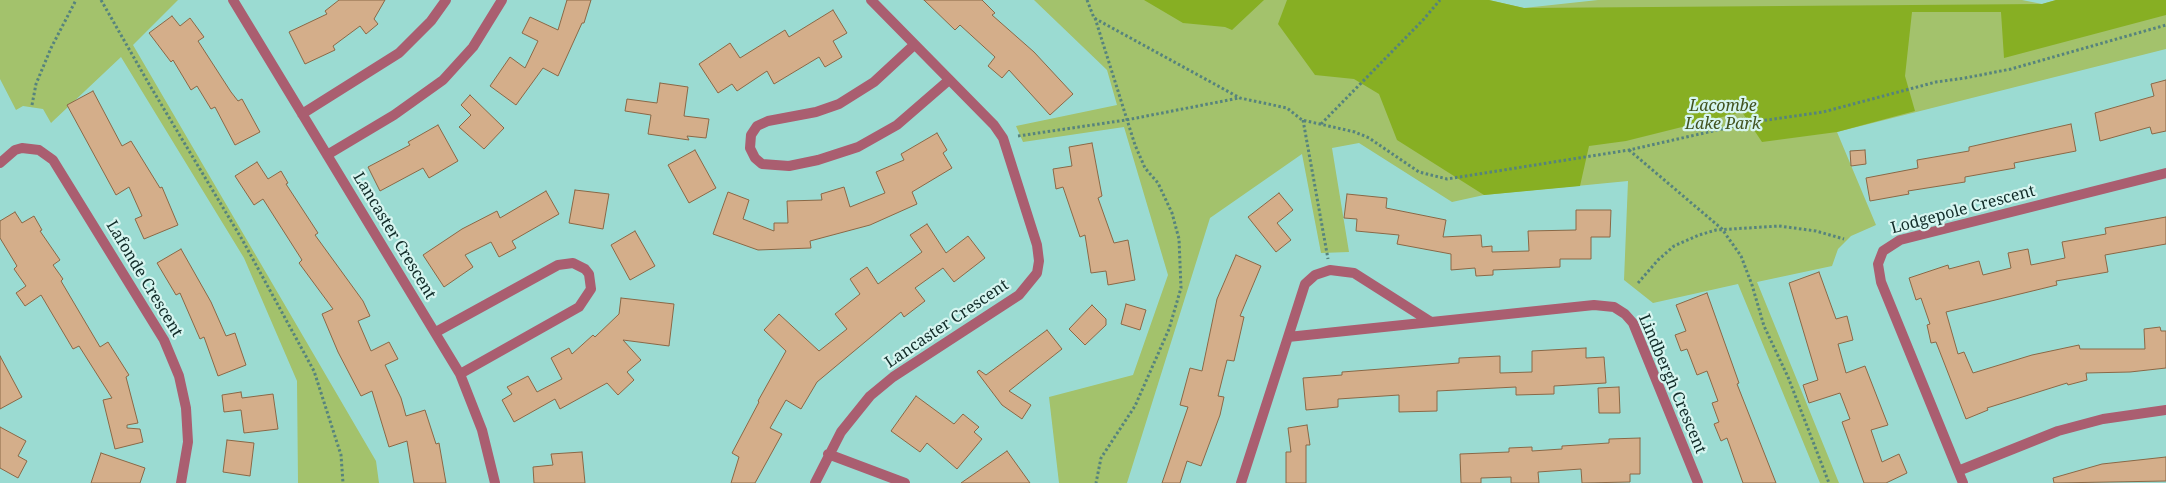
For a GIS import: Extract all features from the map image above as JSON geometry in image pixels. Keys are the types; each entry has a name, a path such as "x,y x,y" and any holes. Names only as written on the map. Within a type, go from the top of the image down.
{"street":[{"name":"Lancaster Crescent","path":"233,0 460,374 482,430 495,483"},
{"path":"302,114 399,53 416,38 446,0"},
{"path":"328,155 394,115 443,80 473,47 502,0"},
{"name":"Lancaster Crescent","path":"815,483 828,454 841,432 870,396 893,377 1019,295 1037,273 1039,261 1037,244 1003,138 994,125 914,46 871,0"},
{"path":"914,46 874,82 839,104 816,112 768,121 758,126 751,135 750,148 755,158 762,164 773,167 789,166 818,160 858,147 897,125 948,80"},
{"name":"Lafonde Crescent","path":"0,162 15,150 22,148 39,150 52,160 164,340 179,376 186,408 188,442 181,483"},
{"name":"Lodgepole Crescent","path":"1963,483 1880,282 1878,264 1883,251 1900,240 2166,173"},
{"path":"436,332 558,265 573,263 585,269 589,274 591,289 579,307 460,374"},
{"path":"1241,483 1305,284 1315,274 1330,270 1354,273 1431,322"},
{"name":"Lindbergh Crescent","path":"1288,338 1594,305 1618,309 1633,323 1698,483"},
{"path":"1958,471 2058,431 2103,419 2166,410"},
{"path":"828,454 905,483"}],"path":[{"path":"32,105 36,84 51,48 76,0"},
{"path":"101,0 243,241 314,370 341,455 343,483"},
{"path":"1087,0 1126,120 1145,168 1158,183 1172,214 1179,239 1181,288 1169,329 1135,406 1101,458 1096,483"},
{"path":"1320,124 1423,20 1440,0"},
{"path":"1094,18 1240,98 1287,108 1302,120 1336,126 1362,135 1420,172 1447,179 1629,150 1753,122 1822,112 1936,82 2011,69 2166,25"},
{"path":"1018,136 1126,120 1240,98"},
{"path":"1302,120 1328,260"},
{"path":"1629,150 1722,229 1737,249 1748,270 1764,326 1788,377 1829,483"},
{"path":"1638,284 1658,260 1674,246 1699,235 1722,229 1779,226 1844,239"}],"green space":[{"path":"0,0 178,0 133,45 376,461 379,483 298,483 297,381 244,258 121,57 51,123 43,109 23,106 16,110 0,79"},
{"name":"Lacombe Lake Park","path":"1034,0 1489,0 1524,8 1598,0 2022,0 2042,4 2056,0 2166,0 2166,49 1837,132 1876,225 1851,236 1838,249 1832,266 1757,282 1839,483 1820,483 1738,284 1653,303 1624,280 1628,181 1484,195 1452,202 1359,143 1332,148 1349,252 1321,253 1302,154 1210,218 1127,483 1059,483 1049,397 1133,375 1168,275 1124,127 1023,142 1016,126 1117,105 1107,70"},
{"path":"1144,0 1264,0 1232,30 1225,27 1183,23"},
{"name":"Lacombe Lake Park","path":"1287,0 1489,0 1524,8 2042,4 2056,0 2166,0 2166,15 2004,58 2001,12 1912,12 1905,76 1915,111 1837,132 1762,142 1742,112 1626,141 1589,146 1580,186 1484,195 1397,140 1379,94 1354,79 1315,75 1278,24"}],"building":[{"path":"339,0 385,0 374,19 378,24 366,34 360,26 333,46 335,50 305,64 289,32 327,14 325,11"},
{"path":"567,0 591,0 584,23 582,23 558,76 543,68 516,105 490,86 510,57 525,68 538,41 522,33 530,17 558,30"},
{"path":"924,0 982,0 995,13 992,15 1034,52 1073,94 1050,115 1009,70 1002,78 988,66 995,57 960,25 955,30"},
{"path":"833,10 847,33 833,41 842,57 825,67 819,57 774,84 767,71 737,91 732,84 718,93 699,64 730,43 740,58 785,30 789,37"},
{"path":"172,16 180,26 190,18 204,37 198,41 231,92 238,101 242,99 260,132 235,145 215,107 211,109 197,86 191,90 173,60 171,62 149,33"},
{"path":"2166,80 2166,131 2152,134 2150,127 2100,141 2095,113 2154,96 2151,84"},
{"path":"660,83 688,87 684,116 709,119 706,138 687,136 689,140 648,134 651,115 625,111 627,99 657,103"},
{"path":"93,91 122,146 131,141 160,188 162,187 178,225 144,239 135,219 142,216 129,187 116,195 67,105"},
{"path":"470,95 504,128 484,149 459,127 471,115 461,105"},
{"path":"2071,124 2076,151 2014,163 2015,168 1965,177 1965,182 1908,191 1909,194 1870,201 1866,178 1918,168 1917,160 1969,151 1969,147"},
{"path":"438,125 458,161 429,178 423,168 380,191 368,167 410,145 408,142"},
{"path":"937,133 947,150 943,153 952,168 912,192 917,204 870,225 810,241 811,248 758,250 713,234 728,192 749,200 743,219 774,231 774,223 788,223 787,201 822,200 821,194 844,187 850,207 885,193 876,172 904,160 901,154"},
{"path":"1092,143 1102,196 1098,198 1114,243 1128,240 1135,280 1108,285 1106,271 1091,273 1085,235 1080,237 1063,187 1056,189 1053,169 1072,166 1069,147"},
{"path":"695,150 716,188 689,203 668,165"},
{"path":"1865,150 1866,164 1851,166 1850,151"},
{"path":"257,162 268,179 281,171 288,183 286,184 318,233 315,235 363,301 370,316 358,321 371,351 389,342 398,359 385,365 401,398 406,416 425,410 436,444 439,443 446,483 414,483 407,441 389,447 372,391 361,396 338,352 322,314 333,309 299,263 302,260 263,199 254,205 235,176"},
{"path":"575,190 609,194 603,229 569,223"},
{"path":"546,191 559,214 512,241 516,248 499,257 491,242 465,255 473,267 444,287 423,255 462,229 497,211 500,218"},
{"path":"1279,193 1293,210 1277,223 1291,240 1276,252 1248,217"},
{"path":"1347,194 1387,198 1386,208 1446,220 1443,237 1481,235 1482,247 1492,246 1492,252 1529,251 1528,231 1576,230 1576,210 1611,210 1610,237 1591,237 1591,259 1560,259 1560,267 1493,270 1493,275 1476,276 1475,268 1451,270 1451,254 1397,244 1399,235 1356,231 1357,219 1344,218"},
{"path":"15,212 22,223 34,216 42,230 40,231 60,260 53,265 63,279 61,281 100,347 108,342 129,375 126,377 138,423 127,425 127,428 140,429 143,442 115,449 103,400 112,398 79,346 73,349 41,295 25,306 16,293 26,286 14,269 17,266 0,238 0,221"},
{"path":"2166,217 2166,244 2105,255 2108,272 2056,281 2057,285 1946,312 1958,354 1964,352 1973,373 2032,355 2079,345 2080,349 2145,349 2144,329 2160,327 2161,331 2166,331 2166,368 2130,372 2086,373 2087,380 2068,385 2067,383 1987,408 1988,410 1966,419 1936,342 1931,343 1927,325 1930,324 1921,298 1916,300 1909,278 1948,265 1949,269 1979,261 1983,275 2011,268 2008,253 2028,249 2031,265 2065,258 2062,242 2106,234 2105,228"},
{"path":"927,224 946,253 968,236 985,258 954,282 943,268 915,288 925,301 904,317 901,312 817,382 801,409 786,400 770,428 782,434 755,483 731,483 739,457 732,453 786,351 764,330 779,314 819,351 847,329 835,314 860,294 850,279 867,267 878,284 922,252 910,235"},
{"path":"635,231 655,266 630,280 611,245"},
{"path":"181,249 211,302 226,336 235,333 246,365 218,376 204,337 200,339 180,293 176,295 157,263"},
{"path":"1236,255 1261,266 1240,316 1244,317 1234,361 1227,360 1218,396 1224,397 1220,415 1201,466 1187,461 1180,483 1162,483 1188,407 1180,405 1190,368 1202,371 1217,299"},
{"path":"1819,272 1836,319 1847,316 1853,340 1838,344 1846,373 1865,366 1888,425 1871,430 1882,462 1899,454 1907,473 1886,483 1864,483 1842,422 1850,419 1840,393 1809,403 1803,385 1818,380 1789,283"},
{"path":"1707,293 1739,383 1737,384 1776,483 1743,483 1727,438 1721,441 1714,424 1719,422 1712,403 1718,401 1707,371 1697,375 1687,349 1681,351 1675,335 1686,331 1676,305"},
{"path":"621,298 674,304 669,346 623,340 641,360 627,372 634,380 618,395 607,383 560,409 555,399 514,422 502,400 512,394 507,387 528,376 537,392 562,379 551,358 569,348 572,354 593,335 595,337 619,314"},
{"path":"1126,304 1146,310 1140,330 1121,324"},
{"path":"1092,305 1106,319 1106,325 1085,345 1069,329"},
{"path":"1047,330 1062,349 1009,391 1031,405 1022,419 1002,405 977,372 979,370 986,375"},
{"path":"1586,348 1586,358 1604,357 1606,383 1554,386 1554,394 1516,395 1516,387 1437,391 1437,411 1399,412 1399,395 1338,399 1338,407 1306,410 1303,378 1342,375 1342,372 1459,363 1459,358 1500,356 1500,373 1532,372 1532,351"},
{"path":"0,356 22,397 0,409"},
{"path":"1619,387 1620,413 1599,413 1598,388"},
{"path":"241,392 242,398 273,394 278,429 244,433 241,410 224,412 222,395"},
{"path":"916,396 954,424 963,414 979,427 974,432 982,439 957,469 927,443 920,452 891,431"},
{"path":"1307,425 1310,445 1306,445 1306,483 1286,483 1286,452 1291,452 1288,428"},
{"path":"0,427 26,441 18,456 27,461 18,478 0,468"},
{"path":"1640,438 1640,474 1630,474 1630,482 1582,483 1581,469 1538,472 1539,483 1511,483 1511,477 1481,478 1481,483 1461,483 1460,454 1509,452 1509,448 1532,447 1532,451 1562,449 1562,446 1609,443 1609,439"},
{"path":"227,440 254,443 250,476 223,472"},
{"path":"1007,451 1030,483 961,483"},
{"path":"582,452 585,483 534,483 533,467 553,465 551,454"},
{"path":"101,453 145,468 140,483 91,483"},
{"path":"2166,457 2166,481 2054,483 2053,478 2102,464"}]}
